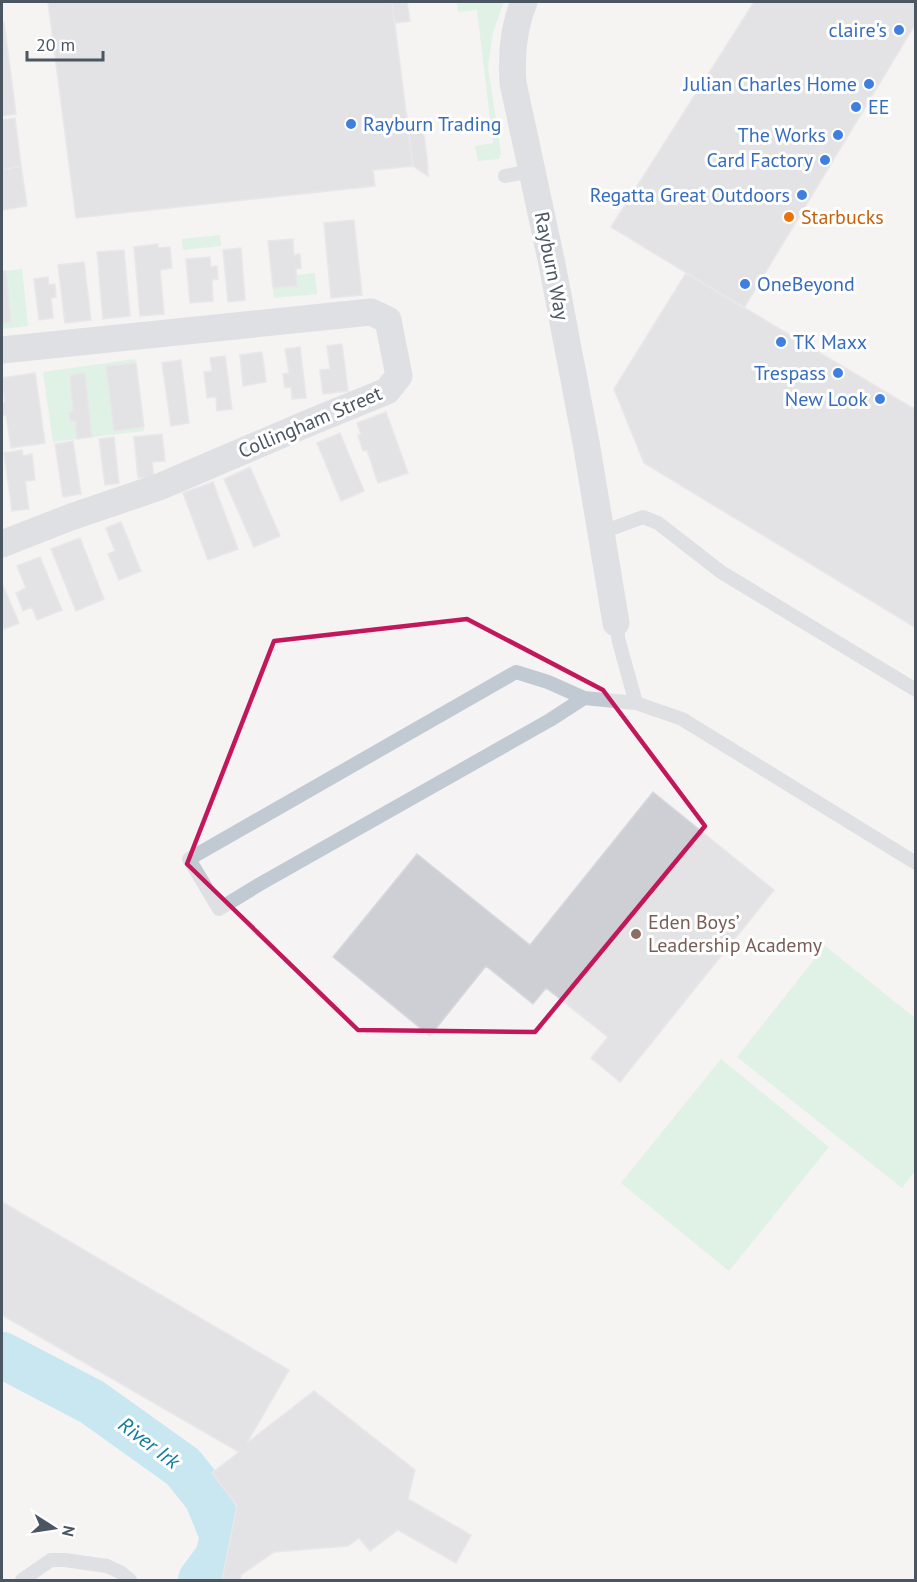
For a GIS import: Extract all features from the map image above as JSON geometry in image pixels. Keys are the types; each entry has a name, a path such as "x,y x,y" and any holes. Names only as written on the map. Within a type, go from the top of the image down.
{"street":[{"name":"Rayburn Way","path":"524,2 513,39 513,83 533,171 583,425 616,623"},
{"name":"Collingham Street","path":"2,350 371,312 388,320 399,376 387,391 159,487 2,544"}],"lane":[{"path":"505,176 533,171"},
{"path":"600,533 644,517 658,523 721,572 915,690"},
{"path":"616,623 636,703"},
{"path":"584,698 550,720 219,909 189,859 516,672 549,682 584,698 636,703 682,719 915,862"},
{"path":"22,1581 51,1560 107,1566 120,1572 130,1581"}],"highlighted area":[{"path":"467,619 603,690 705,826 535,1032 358,1030 187,864 274,641"}],"green space":[{"path":"457,2 504,2 493,32 488,67 501,153 499,159 478,161 475,146 493,143 477,10 458,12"},
{"path":"220,235 221,246 183,250 182,239"},
{"path":"22,269 28,326 2,329 2,323 11,322 6,271"},
{"path":"315,273 317,294 274,298 273,288 297,286 297,275"},
{"path":"135,359 136,363 106,366 114,430 144,427 144,431 92,437 85,374 70,375 73,411 69,412 70,421 75,421 77,439 53,442 43,372"},
{"path":"825,946 915,1018 915,1171 902,1188 737,1057"},
{"path":"721,1059 829,1147 729,1271 621,1183"}],"building":[{"path":"48,2 392,2 413,166 373,170 375,186 76,218"},
{"path":"392,2 407,2 410,21 395,23"},
{"path":"754,2 916,2 916,23 744,308 611,227"},
{"path":"2,22 4,22 16,114 2,116"},
{"path":"15,118 21,166 2,170 2,120"},
{"path":"422,121 428,176 413,166 407,123"},
{"path":"21,166 27,206 2,210 2,170"},
{"path":"354,220 362,295 331,298 324,223"},
{"path":"293,239 294,255 300,254 301,268 296,269 297,286 273,288 268,241"},
{"path":"158,244 158,248 170,247 172,268 160,270 164,314 140,316 134,247"},
{"path":"241,248 245,300 228,302 223,250"},
{"path":"124,250 130,316 103,319 97,252"},
{"path":"210,257 211,267 217,266 218,279 212,280 213,301 190,303 186,259"},
{"path":"84,262 91,320 65,323 58,265"},
{"path":"2,271 6,271 11,322 2,323"},
{"path":"686,273 916,410 916,628 644,463 614,389"},
{"path":"48,277 49,285 55,284 56,297 51,298 53,318 39,320 34,279"},
{"path":"342,344 348,391 323,394 320,370 330,369 327,346"},
{"path":"300,347 306,398 292,399 291,387 285,388 283,374 289,373 285,349"},
{"path":"262,352 266,382 243,386 240,355"},
{"path":"225,356 232,409 217,411 216,397 207,398 204,372 212,371 210,358"},
{"path":"181,360 189,423 171,426 162,363"},
{"path":"136,363 144,427 114,431 106,366"},
{"path":"35,373 45,443 11,448 6,415 2,416 2,403 5,403 2,378"},
{"path":"85,373 92,437 77,439 75,421 70,421 69,412 73,411 70,375"},
{"path":"386,412 408,473 378,483 367,450 363,451 357,423"},
{"path":"340,433 364,491 341,501 317,443"},
{"path":"162,434 165,461 152,462 154,477 138,478 134,437"},
{"path":"114,437 119,483 105,485 99,439"},
{"path":"73,441 81,494 63,497 55,444"},
{"path":"22,450 23,456 32,454 35,480 25,481 29,509 12,511 4,453"},
{"path":"250,467 280,536 254,547 224,479"},
{"path":"213,482 238,549 208,560 183,493"},
{"path":"121,522 141,571 119,580 108,554 115,551 106,528"},
{"path":"80,538 104,599 76,611 51,549"},
{"path":"40,557 62,610 37,620 32,607 23,611 16,593 26,588 17,566"},
{"path":"2,583 19,623 4,629 2,624"},
{"path":"653,792 774,890 620,1082 591,1058 608,1037 546,988 533,1004 486,966 430,1036 333,957 417,854 530,945"},
{"path":"2,1202 289,1370 247,1443 314,1391 415,1470 408,1499 471,1535 456,1563 398,1530 370,1551 359,1538 348,1546 274,1552 241,1575 240,1580 222,1580 237,1506 212,1473 239,1452 2,1315"}],"waterway":[{"name":"River Irk","path":"2,1355 92,1402 183,1467 207,1497 223,1536 218,1557 201,1580"}],"place":[{"name":"claire's","path":"899,30"},
{"name":"Julian Charles Home","path":"869,84"},
{"name":"EE","path":"856,107"},
{"name":"Rayburn Trading","path":"351,124"},
{"name":"The Works","path":"838,135"},
{"name":"Card Factory","path":"825,160"},
{"name":"Regatta Great Outdoors","path":"802,195"},
{"name":"Starbucks","path":"789,217"},
{"name":"OneBeyond","path":"745,284"},
{"name":"TK Maxx","path":"781,342"},
{"name":"Trespass","path":"838,373"},
{"name":"New Look","path":"880,399"},
{"name":"Eden Boys’ Leadership Academy","path":"636,934"}]}
